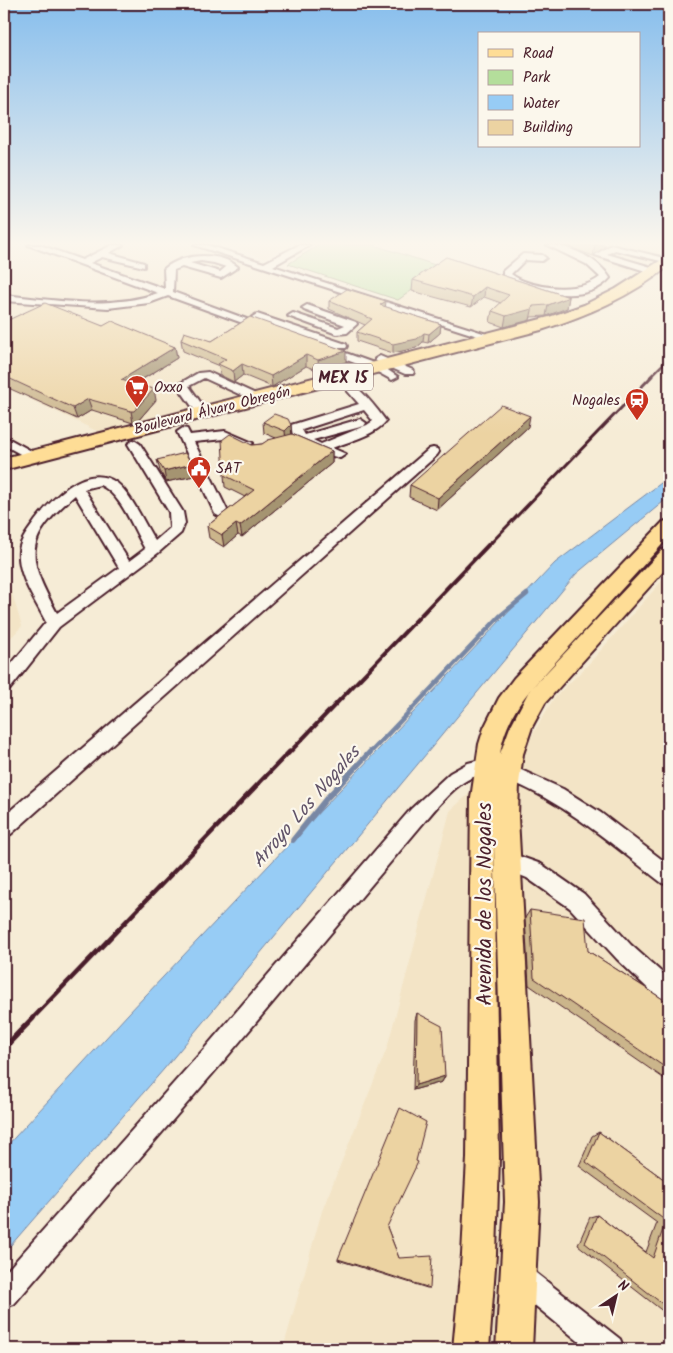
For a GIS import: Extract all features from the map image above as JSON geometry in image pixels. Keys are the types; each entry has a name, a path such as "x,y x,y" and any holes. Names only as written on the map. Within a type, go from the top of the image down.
{"highway":[{"name":"Boulevard Álvaro Obregón","path":"4,464 202,413 238,414 260,405 388,369 587,308"},
{"name":"Boulevard Álvaro Obregón","path":"4,479 141,443 185,436 260,405 351,388 388,369 409,372 537,338 596,318 616,308"},
{"path":"141,443 179,428 202,413"}],"main road":[{"name":"Avenida de los Nogales","path":"514,1349 522,1202 507,861 506,787 497,769 490,741 508,701 559,642 669,526"},
{"name":"Avenida de los Nogales","path":"471,1349 477,1292 484,1175 483,864 497,769 512,746 521,725 537,697 669,554"}],"street":[{"path":"219,308 388,369"},
{"path":"276,328 307,308"},
{"path":"293,316 337,332 343,331 352,324 307,308"},
{"path":"407,308 499,336"},
{"path":"276,328 388,369"},
{"path":"202,413 183,385 202,374 208,375 260,405"},
{"path":"351,388 379,417"},
{"path":"340,454 321,448 304,439 295,430 298,425 368,405"},
{"path":"304,439 379,417"},
{"path":"321,448 371,428 378,423 379,417"},
{"path":"222,514 185,436 224,435 255,447"},
{"path":"4,440 31,456"},
{"path":"4,684 54,623 153,550 176,530 178,523 176,512 141,443"},
{"path":"4,828 433,452"},
{"path":"77,488 127,569"},
{"path":"4,1294 207,1064 436,795 470,770 497,769 561,795 604,824 669,876"},
{"path":"507,861 534,871 577,901 624,952 669,992"}],"lane":[{"path":"54,623 35,585 26,553 28,542 60,499 77,488 99,482 112,487 153,550"},
{"path":"518,1275 610,1349"}],"shaded area":[{"path":"4,308 564,308 480,337 99,432 4,387"},
{"path":"4,568 22,626 4,645"},
{"path":"669,573 669,1349 283,1349 322,1211 387,1048 450,811 531,737 554,698 586,667"}],"water":[{"name":"Arroyo Los Nogales","path":"669,477 669,497 576,574 164,1069 4,1253 4,1149 128,1014 555,563"}],"building":[{"path":"34,308 58,308 103,326 112,321 175,347 121,380 154,389 134,411 88,399 73,408 4,376 4,322"},
{"path":"346,308 390,308 441,324 429,334 424,333 417,339 393,344 357,332 372,319"},
{"path":"495,308 532,308 506,316 492,311"},
{"path":"250,317 346,351 318,360 306,355 271,376 242,364 233,371 218,364 226,359 181,340 184,332 212,341"},
{"path":"501,405 530,416 438,498 410,485"},
{"path":"274,414 288,419 291,425 285,431 263,422"},
{"path":"230,434 252,445 262,444 268,440 292,434 332,451 240,526 236,524 222,535 207,526 254,490 224,475 222,440"},
{"path":"185,453 192,464 164,471 157,460"},
{"path":"530,910 585,918 588,951 669,1003 669,1070 534,978"},
{"path":"417,1013 442,1026 445,1076 416,1085"},
{"path":"400,1108 426,1122 416,1161 418,1162 387,1227 399,1258 432,1256 430,1288 338,1259"},
{"path":"599,1132 669,1183 669,1309 585,1243 597,1215 653,1258 666,1221 586,1162"}],"waterway":[{"name":"Arroyo Los Nogales","path":"369,754 500,616 527,594"},
{"name":"Arroyo Los Nogales","path":"293,840 326,799 370,752"}],"railway":[{"path":"650,377 669,358"},
{"path":"490,544 652,376"},
{"path":"288,754 491,542"},
{"path":"32,1019 289,752"},
{"path":"4,1048 33,1018"}],"place":[{"name":"Oxxo","path":"137,408"},
{"name":"Nogales","path":"637,421"},
{"name":"SAT","path":"199,489"}]}
